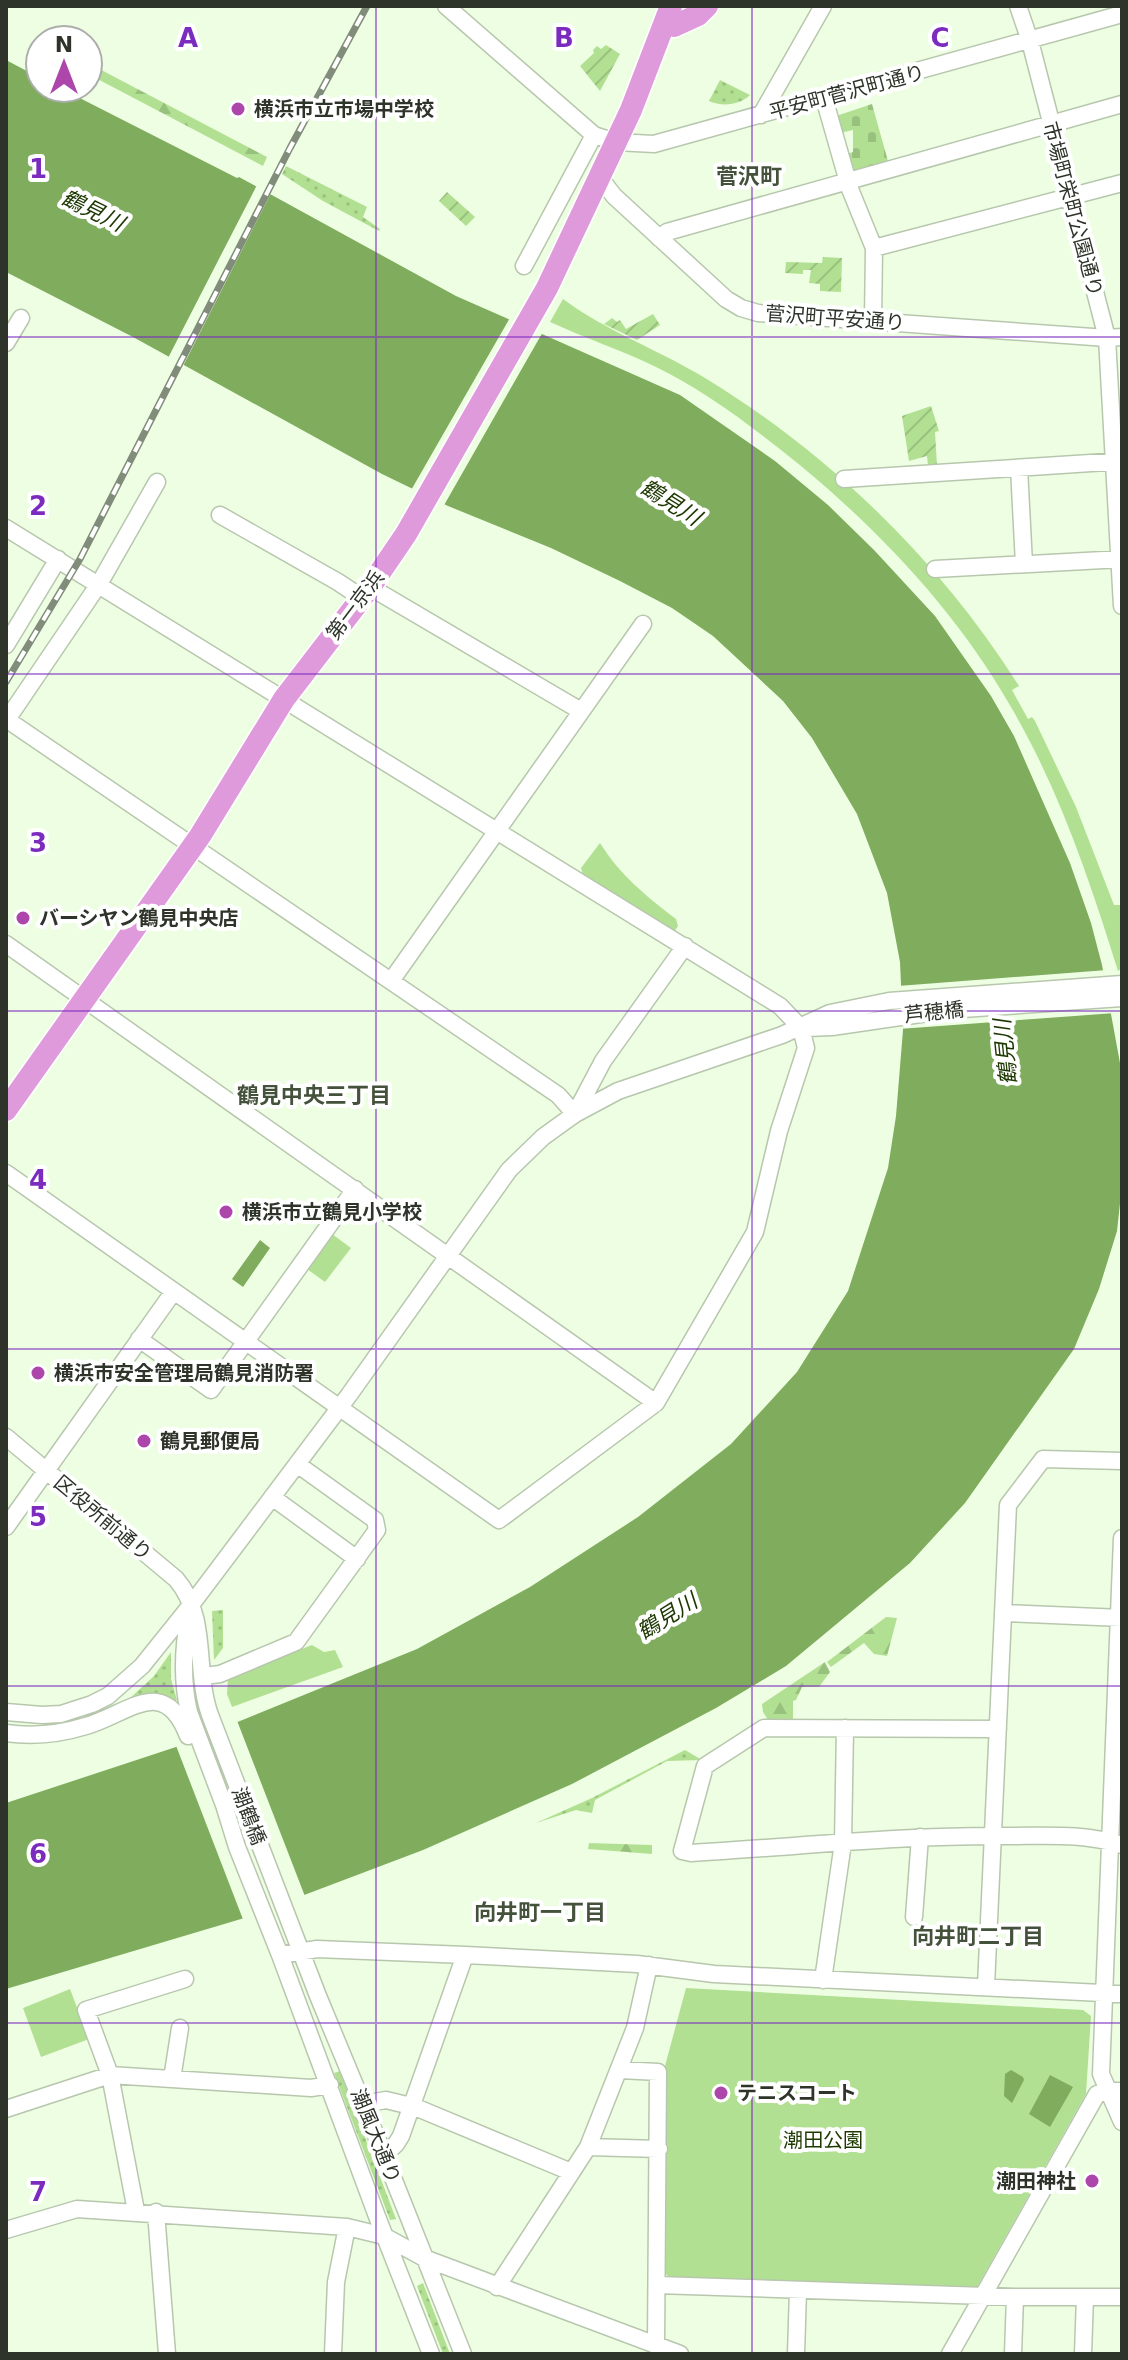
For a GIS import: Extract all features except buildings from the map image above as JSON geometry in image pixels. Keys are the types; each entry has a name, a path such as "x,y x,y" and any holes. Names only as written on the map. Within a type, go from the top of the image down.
{"highway":[{"name":"第一京浜","path":"6,1110 193,845 284,699 406,534 547,288 600,178 605,138 649,67 677,13 698,15 707,6"}],"street":[{"path":"761,115 823,6"},
{"name":"市場町栄町公園通り","path":"1018,6 1030,41 1070,198 1114,338 1122,606"},
{"path":"451,8 605,138 524,266"},
{"name":"平安町菅沢町通り","path":"605,138 654,144 1122,14"},
{"path":"824,98 847,180 874,248 873,321"},
{"path":"659,238 667,232 1122,104"},
{"name":"菅沢町平安通り","path":"600,178 614,196 659,238 726,299 741,308 758,313 1114,338"},
{"path":"874,248 1122,183"},
{"path":"6,343 21,318"},
{"path":"844,479 1118,462"},
{"path":"1019,468 1024,564"},
{"path":"157,482 99,584 6,720 558,1095 575,1114 603,1061 685,946"},
{"path":"220,515 338,582 366,592 581,711"},
{"path":"6,528 780,1006 801,1028 805,1043 804,1055 779,1131 755,1232 656,1403 499,1520 6,1173"},
{"path":"6,645 58,559"},
{"path":"935,569 1121,559"},
{"path":"391,981 643,624"},
{"path":"6,944 656,1403"},
{"name":"芦穂橋","path":"179,1620 339,1410 509,1170 543,1137 575,1114 629,1086 801,1028 830,1013 1121,989"},
{"path":"139,1339 211,1390 355,1189"},
{"path":"6,1527 174,1291"},
{"name":"区役所前通り","path":"6,1437 176,1579 191,1605"},
{"path":"986,1986 1010,1501 1043,1459 1122,1461"},
{"path":"204,1676 220,1674 296,1642 377,1530 375,1520 297,1464"},
{"path":"272,1497 357,1559"},
{"path":"1122,1540 1114,1993 1101,2074 1115,2091 1122,2122"},
{"name":"潮鶴橋","path":"191,1605 198,1628 205,1703 288,1918"},
{"name":"潮鶴橋","path":"191,1605 183,1649 189,1725 267,1922"},
{"path":"1004,1613 1121,1618"},
{"path":"6,1712 61,1714 108,1696 142,1666 179,1620"},
{"path":"7,1734 63,1722 109,1705 140,1683 151,1670 168,1647 179,1620"},
{"path":"7,1734 47,1735 67,1731 90,1725 146,1701 169,1706 189,1725"},
{"path":"998,1729 764,1728 705,1766 682,1851 691,1853 920,1837 1096,1837 1116,1843"},
{"path":"823,1980 843,1843 845,1728"},
{"path":"914,1917 920,1837"},
{"name":"潮風大通り","path":"288,1918 463,2354"},
{"name":"潮風大通り","path":"267,1922 431,2354"},
{"path":"280,1955 317,1949 465,1955 649,1965 714,1974 1114,1993"},
{"path":"301,1952 296,1965 322,2033 323,2067"},
{"path":"384,2155 396,2144 411,2107 465,1955"},
{"path":"497,2287 588,2147 635,2028 649,1965"},
{"path":"136,2211 110,2075 86,2010 185,1979"},
{"path":"172,2079 180,2028"},
{"path":"620,2070 658,2072 656,2346"},
{"path":"6,2109 110,2075 311,2088 330,2085"},
{"path":"950,2354 1097,2094 1115,2091"},
{"path":"384,2236 396,2230 400,2219 362,2121 363,2104 386,2100 411,2107 571,2172"},
{"path":"588,2147 659,2149"},
{"path":"6,2230 71,2209 156,2212 347,2227 384,2236 424,2258 680,2354"},
{"path":"156,2212 167,2354"},
{"path":"333,2354 336,2282 347,2227"},
{"path":"424,2258 415,2265 410,2276 440,2354"},
{"path":"657,2285 1015,2297 1122,2297"},
{"path":"796,2354 798,2290"},
{"path":"1013,2354 1015,2297"},
{"path":"1083,2354 1085,2297"}],"green space":[{"path":"606,45 620,54 600,91 580,66 597,46 601,49"},
{"path":"104,71 267,157 263,166 104,82"},
{"path":"720,80 750,95 731,104 709,101"},
{"path":"872,104 888,161 854,170 850,168 847,154 853,152 853,130 840,133 836,116"},
{"path":"286,166 367,207 363,217 379,231 323,201 282,174"},
{"path":"447,192 475,217 466,226 439,201"},
{"path":"823,257 842,258 841,292 820,291 820,284 809,283 811,270 803,270 803,274 785,273 786,262 822,263"},
{"path":"563,299 597,321 705,378 796,441 880,514 955,596 1019,686 1012,690 1028,719 1032,717 1035,721 1076,807 1114,905 1122,905 1122,968 1118,971 1072,836 1044,770 990,673 943,608 861,519 801,466 731,412 656,367 550,322"},
{"path":"653,314 660,325 637,340 604,324 612,318 617,322 620,320 626,329"},
{"path":"931,406 939,431 935,432 937,466 928,466 927,456 909,461 902,416"},
{"path":"600,843 634,884 676,919 678,926 674,932 583,875 581,868"},
{"path":"332,1234 351,1248 325,1282 307,1269"},
{"path":"223,1610 223,1648 214,1660 212,1611"},
{"path":"886,1617 897,1618 887,1656 874,1654 864,1643 831,1667 827,1662"},
{"path":"312,1645 324,1652 335,1650 343,1667 232,1707 227,1694 228,1678"},
{"path":"171,1652 171,1679 177,1700 174,1702 150,1695 128,1700 154,1676"},
{"path":"825,1662 830,1672 819,1687 802,1687 793,1701 793,1721 768,1720 762,1704"},
{"path":"685,1750 702,1760 667,1761 595,1800 592,1813 576,1810 536,1823 592,1798"},
{"path":"589,1843 652,1845 652,1854 588,1849"},
{"name":"潮田公園","path":"686,1988 1083,2010 1091,2016 1086,2094 976,2289 671,2280 664,2272 665,2066"},
{"path":"70,1989 89,2039 41,2057 23,2008"},
{"path":"340,2071 396,2219 390,2220 334,2073"},
{"path":"423,2283 450,2354 443,2354 417,2286"}],"water":[{"name":"鶴見川","path":"6,60 24,70 24,104 91,104 239,177 456,296 680,395 775,461 828,505 935,616 991,696 1014,736 1070,863 1102,965 1122,1074 1122,1185 1117,1231 1099,1289 1074,1349 965,1503 910,1563 786,1666 716,1708 572,1784 423,1850 241,1919 6,1989 6,1803 176,1747 417,1649 530,1587 638,1517 731,1444 797,1372 848,1291 888,1168 903,1030 900,962 887,893 857,814 812,738 783,701 713,636 672,608 620,581 382,474 133,337 6,272"},
{"path":"260,1240 270,1248 243,1287 232,1279"},
{"path":"1011,2070 1024,2080 1012,2103 1004,2096 1005,2074"},
{"path":"1050,2075 1073,2087 1050,2127 1029,2114"}],"pier":[{"path":"258,183 272,191 182,368 167,360"},
{"path":"511,316 544,330 443,507 410,492"},
{"path":"1107,970 1115,1013 899,1029 898,986"},
{"path":"236,1718 306,1899 244,1922 175,1743"}],"railway":[{"path":"6,682 80,559 290,148 367,6"}],"place":[{"name":"横浜市立市場中学校","path":"238,109"},
{"name":"バーシヤン鶴見中央店","path":"23,918"},
{"name":"横浜市立鶴見小学校","path":"226,1212"},
{"name":"横浜市安全管理局鶴見消防署","path":"38,1373"},
{"name":"鶴見郵便局","path":"144,1441"},
{"name":"テニスコート","path":"721,2093"},
{"name":"潮田神社","path":"1092,2181"}],"district":[{"name":"菅沢町","path":"749,176"},
{"name":"鶴見中央三丁目","path":"314,1095"},
{"name":"向井町一丁目","path":"540,1912"},
{"name":"向井町二丁目","path":"978,1936"}]}
